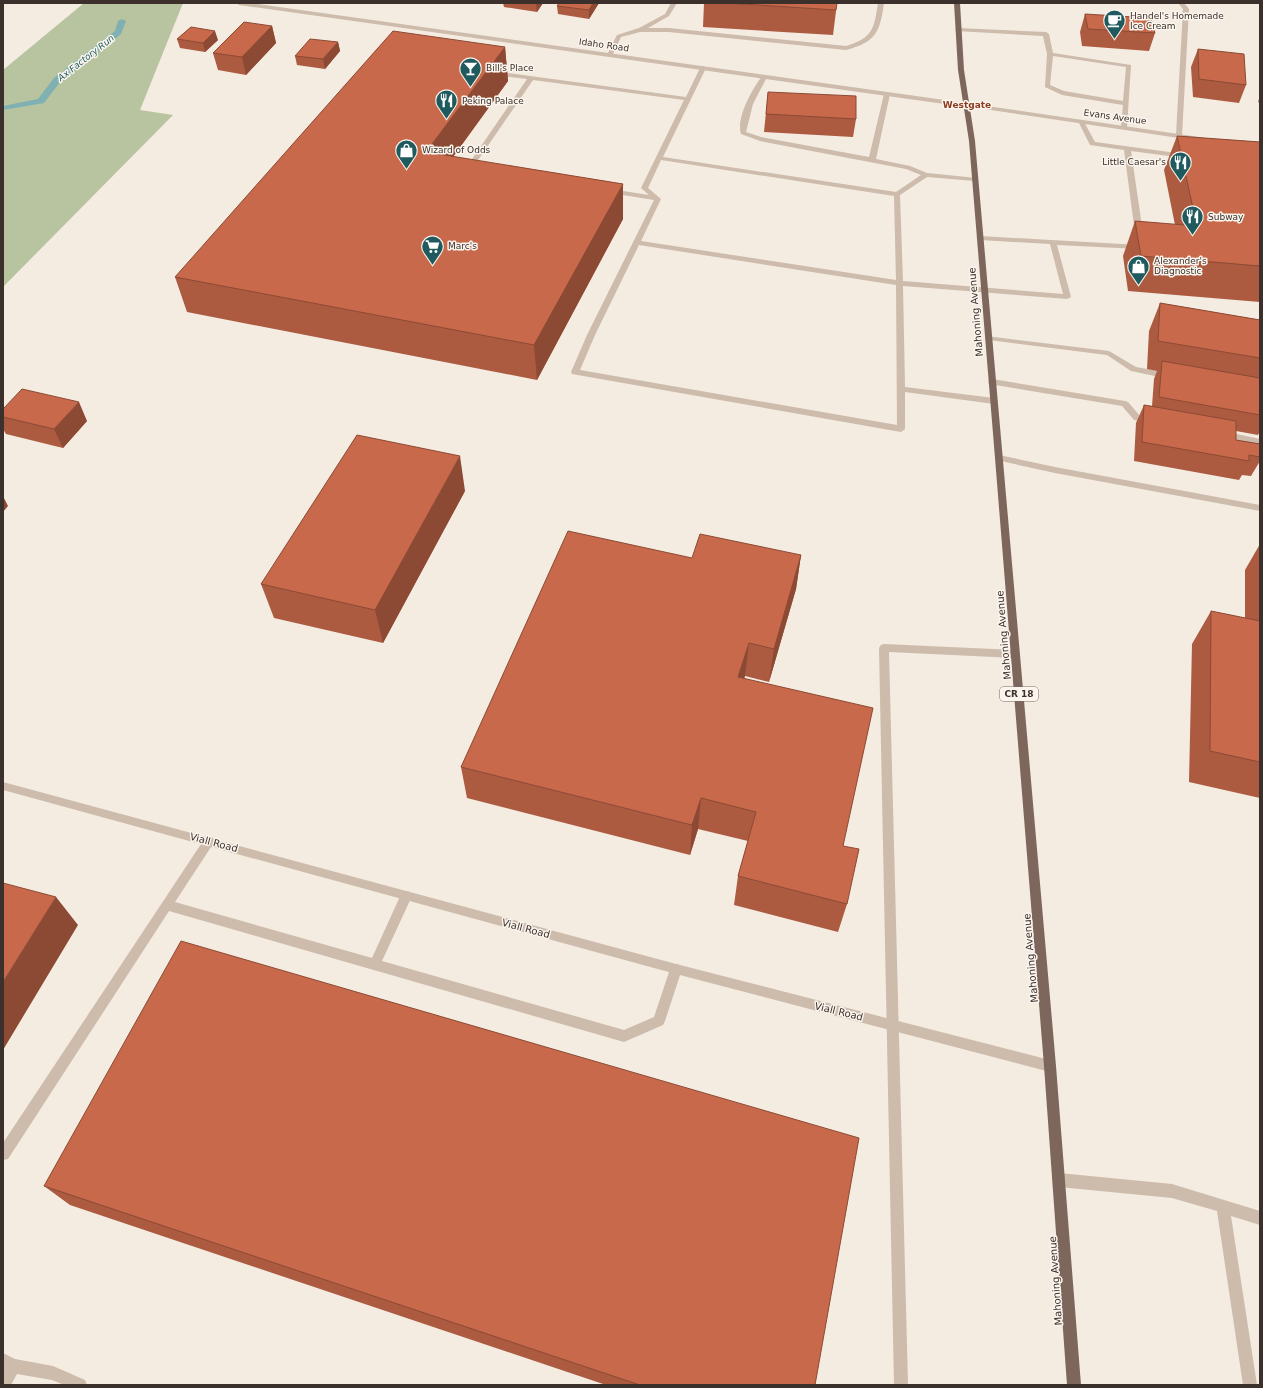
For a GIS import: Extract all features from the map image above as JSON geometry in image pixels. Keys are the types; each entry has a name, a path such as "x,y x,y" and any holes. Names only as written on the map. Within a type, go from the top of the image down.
{"main road":[{"name":"Mahoning Avenue","path":"957,3 961,70 972,141 1016,654 1050,1066 1074,1385"}],"street":[{"name":"Idaho Road","path":"239,3 402,29 610,55 966,105"},
{"path":"610,55 619,36 640,30 667,15 674,3"},
{"path":"640,30 669,30 846,48 863,44 877,30 881,3"},
{"path":"1179,135 1186,9 1181,3"},
{"path":"958,30 1046,34 1050,54 1047,86 1062,93 1125,103"},
{"path":"1050,54 1129,66 1124,127"},
{"path":"658,199 644,188 703,68"},
{"path":"486,72 688,99"},
{"path":"764,77 750,99 745,115 743,133 760,139 908,167 926,175 975,179"},
{"path":"477,169 469,168 531,78"},
{"path":"872,160 887,94"},
{"name":"Evans Avenue","path":"966,105 1179,135 1210,141"},
{"path":"1081,121 1092,144 1189,157"},
{"path":"980,238 1141,248 1126,148"},
{"path":"659,158 897,194 926,175"},
{"path":"603,190 658,199"},
{"path":"658,199 591,335 575,372 901,429 902,389 897,194"},
{"path":"636,242 900,283 1067,297 1053,242"},
{"path":"989,338 1108,353 1134,369 1178,377"},
{"path":"992,382 1125,404 1137,418 1160,422"},
{"path":"902,389 994,401"},
{"path":"1214,433 1260,442"},
{"path":"999,458 1055,470 1260,508"},
{"path":"901,1385 884,648 1016,654"},
{"name":"Viall Road","path":"3,786 210,841 676,969 893,1024 1050,1066"},
{"path":"3,1154 210,841"},
{"path":"375,964 406,896"},
{"path":"167,905 624,1036 659,1021 676,969"},
{"path":"1059,1180 1172,1191 1223,1208 1260,1218"},
{"path":"1223,1208 1250,1385"},
{"path":"3,1385 8,1363 53,1373 80,1385"}],"green space":[{"path":"84,3 183,3 140,110 173,115 3,287 3,70"}],"building":[{"path":"559,3 593,3 589,10 557,6"},
{"path":"726,3 837,3 836,10"},
{"path":"1085,14 1151,18 1155,33 1088,29"},
{"path":"244,22 272,26 242,57 213,53"},
{"path":"191,27 215,31 203,43 177,39"},
{"path":"393,31 505,47 426,152 623,184 534,345 175,277"},
{"path":"310,39 338,42 323,59 295,56"},
{"path":"1198,49 1244,54 1246,85 1199,79"},
{"path":"768,92 856,96 856,119 766,114"},
{"path":"1177,136 1260,142 1260,266 1141,256 1135,221 1197,226"},
{"path":"1160,303 1260,320 1260,358 1158,341"},
{"path":"1162,361 1260,378 1260,415 1159,397"},
{"path":"22,389 79,402 54,429 3,417 3,409"},
{"path":"1144,405 1236,421 1236,440 1260,444 1260,457 1249,455 1249,461 1142,442"},
{"path":"357,435 460,456 375,610 261,584"},
{"path":"568,531 692,558 700,534 801,555 774,649 749,643 738,677 873,708 843,846 859,849 847,904 738,876 756,812 701,798 692,825 461,767"},
{"path":"1211,611 1260,621 1260,762 1210,751"},
{"path":"3,883 56,897 3,982"},
{"path":"181,941 859,1138 815,1385 640,1385 44,1186"}],"waterway":[{"name":"Ax Factory Run","path":"3,108 41,101 57,80 118,32 122,21"}],"place":[{"name":"Handel's Homemade Ice Cream","path":"1114,40"},
{"name":"Bill's Place","path":"470,88"},
{"name":"Peking Palace","path":"446,120"},
{"name":"Wizard of Odds","path":"407,170"},
{"name":"Little Caesar's","path":"1181,182"},
{"name":"Subway","path":"1193,236"},
{"name":"Marc's","path":"433,266"},
{"name":"Alexander's Diagnostic","path":"1139,286"}],"district":[{"name":"Westgate","path":"967,105"}]}
